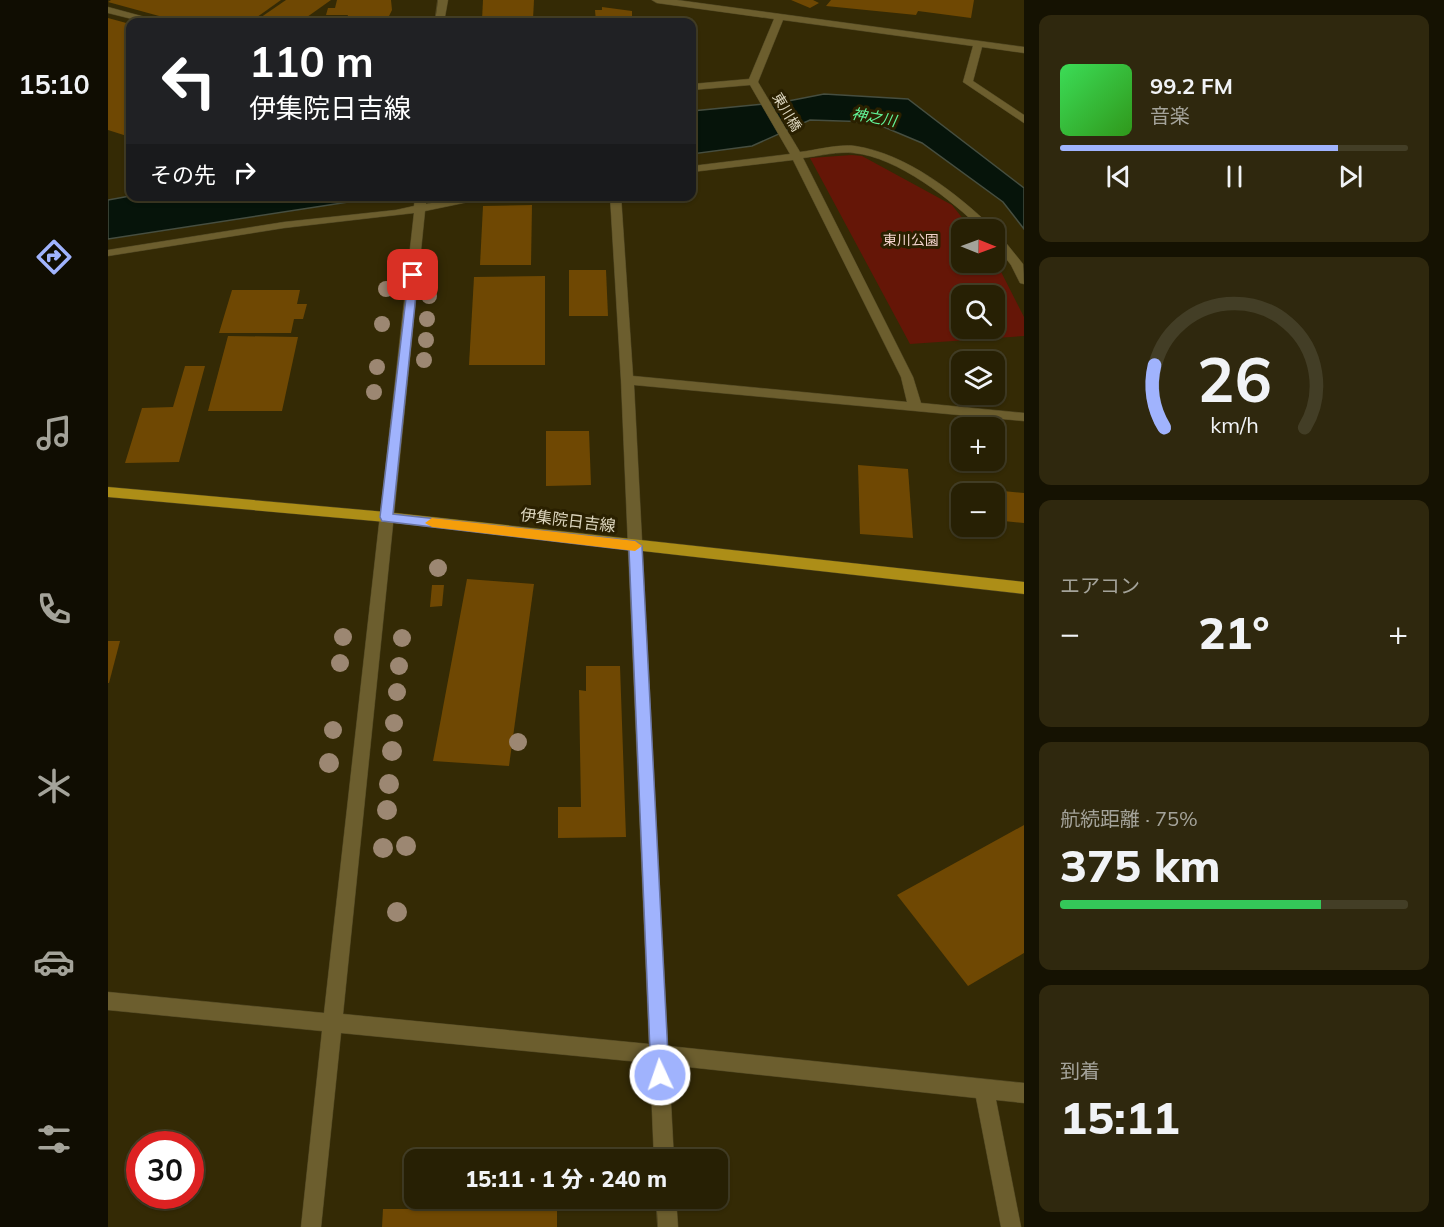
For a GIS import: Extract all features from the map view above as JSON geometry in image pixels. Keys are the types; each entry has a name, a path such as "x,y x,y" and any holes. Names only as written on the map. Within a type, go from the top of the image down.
{"main road":[{"name":"伊集院日吉線","path":"108,492 386,517 1024,588"}],"street":[{"path":"441,18 443,0"},
{"path":"657,0 688,2 1024,50"},
{"path":"108,10 138,18"},
{"path":"696,87 753,82 779,16"},
{"path":"978,44 968,82 1024,120"},
{"name":"東川橋","path":"753,82 794,151 907,378 915,406"},
{"path":"696,168 794,151 853,149 867,151 936,186 978,219"},
{"path":"108,254 420,201 311,1227"},
{"path":"615,201 627,380 663,1149"},
{"path":"1005,249 1017,264 1024,280"},
{"path":"627,380 1024,417"},
{"path":"108,1001 658,1054 1024,1093"},
{"path":"984,1089 1011,1227"},
{"path":"667,1209 668,1227"}],"green space":[{"name":"東川公園","path":"862,156 952,205 963,219 951,219 951,273 1002,273 1024,317 1024,336 1005,337 1005,285 951,285 951,339 981,339 910,344 810,158"}],"water":[{"name":"神之川","path":"824,94 908,99 1024,188 1024,229 1003,202 922,143 872,122 810,120 752,146 696,153 696,111 783,102"},
{"path":"126,197 126,201 355,201 108,239 108,200"}],"building":[{"path":"111,0 281,0 256,18 166,18 108,2"},
{"path":"286,0 331,0 306,18 260,18"},
{"path":"337,0 391,0 392,10 388,18 347,18 348,15 326,15 328,8 335,8"},
{"path":"483,0 534,0 533,18 482,18"},
{"path":"791,0 813,0 819,3 810,8"},
{"path":"831,0 974,0 971,18 918,11 916,15 826,6"},
{"path":"602,7 632,11 632,18 596,18 595,10 602,10"},
{"path":"108,18 126,23 126,136 108,130"},
{"path":"532,205 531,265 480,265 483,206"},
{"path":"569,270 606,270 608,316 569,316"},
{"path":"545,276 545,365 469,365 474,277"},
{"path":"232,290 300,290 297,304 307,304 303,319 294,319 291,333 219,333"},
{"path":"228,336 298,337 282,411 208,411"},
{"path":"185,366 205,366 179,462 125,463 142,408 173,407"},
{"path":"546,431 589,431 591,485 546,486"},
{"path":"858,465 908,469 913,538 860,534"},
{"path":"1005,491 1024,493 1024,523 1005,521"},
{"path":"467,579 534,584 509,766 433,761"},
{"path":"432,585 444,585 442,606 430,607"},
{"path":"108,641 120,641 109,683 108,683"},
{"path":"586,666 620,666 626,837 558,838 558,807 581,807 579,690 586,691"},
{"path":"1024,825 1024,953 968,986 897,895"},
{"path":"383,1209 557,1209 557,1227 382,1227"}],"slow traffic":[{"path":"432,523 635,546"}],"route":[{"path":"413,275 386,517 635,546 660,1075"}]}
